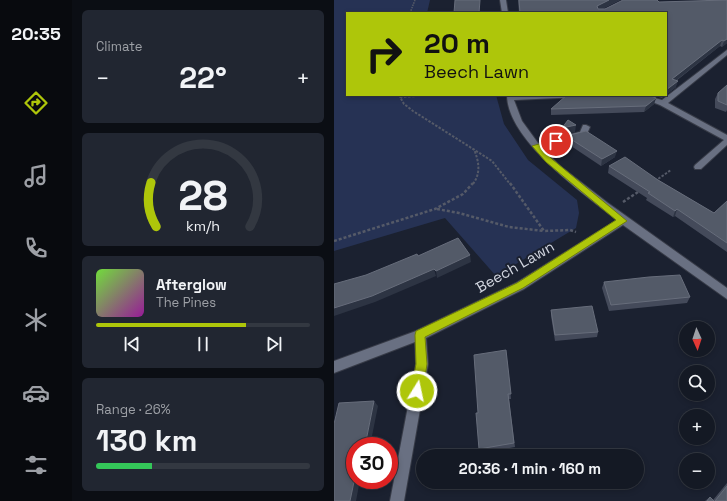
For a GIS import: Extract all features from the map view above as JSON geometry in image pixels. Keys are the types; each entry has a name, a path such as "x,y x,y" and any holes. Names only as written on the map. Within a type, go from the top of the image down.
{"street":[{"path":"503,0 505,12"},
{"path":"663,103 727,52"},
{"path":"510,96 519,122 536,146 549,160 622,221 727,294"},
{"path":"640,96 663,103 727,140 698,167"},
{"path":"536,146 583,134 586,127"},
{"name":"Beech Lawn","path":"334,367 420,335 520,286 622,221"},
{"path":"397,501 422,364 420,335"}],"path":[{"path":"410,12 415,0"},
{"path":"399,96 413,111 474,148 496,165 544,231"},
{"path":"334,241 451,203 474,184 478,176 480,167 478,156 474,148"},
{"path":"652,183 671,170"},
{"path":"619,205 645,188"},
{"path":"435,209 459,213 509,227 544,231 570,230 576,232"}],"shaded area":[{"path":"334,0 430,0 427,12 346,12 346,96 496,96 504,124 528,160 577,200 579,213 576,228 496,276 445,218 334,251"}],"building":[{"path":"455,0 480,0 479,12 454,12"},
{"path":"519,0 609,0 597,6 598,9 605,9 623,0 657,0 659,2 727,0 727,39 724,41 722,40 672,79 678,81 667,89 667,12 520,12"},
{"path":"727,85 727,105 718,101 718,93"},
{"path":"566,96 651,96 656,98 646,106 551,109"},
{"path":"568,120 576,125 562,128"},
{"path":"586,131 617,151 602,159 566,136"},
{"path":"625,157 658,180 714,213 727,201 727,243 677,209 675,211 648,193 650,192 609,166"},
{"path":"458,238 470,255 436,271 434,269 372,296 334,308 334,284 366,275 417,254 418,256"},
{"path":"680,275 690,297 611,305 604,282 649,277"},
{"path":"592,306 598,332 555,335 551,310"},
{"path":"506,350 511,394 508,394 514,443 479,449 474,355"},
{"path":"374,401 367,437 346,437 346,489 352,489 350,501 334,501 334,424 339,403"},
{"path":"727,486 727,501 715,501"},
{"path":"710,497 714,501 707,501"}],"route":[{"path":"417,391 422,364 420,335 520,286 622,221 549,160 536,146 556,141"}]}
